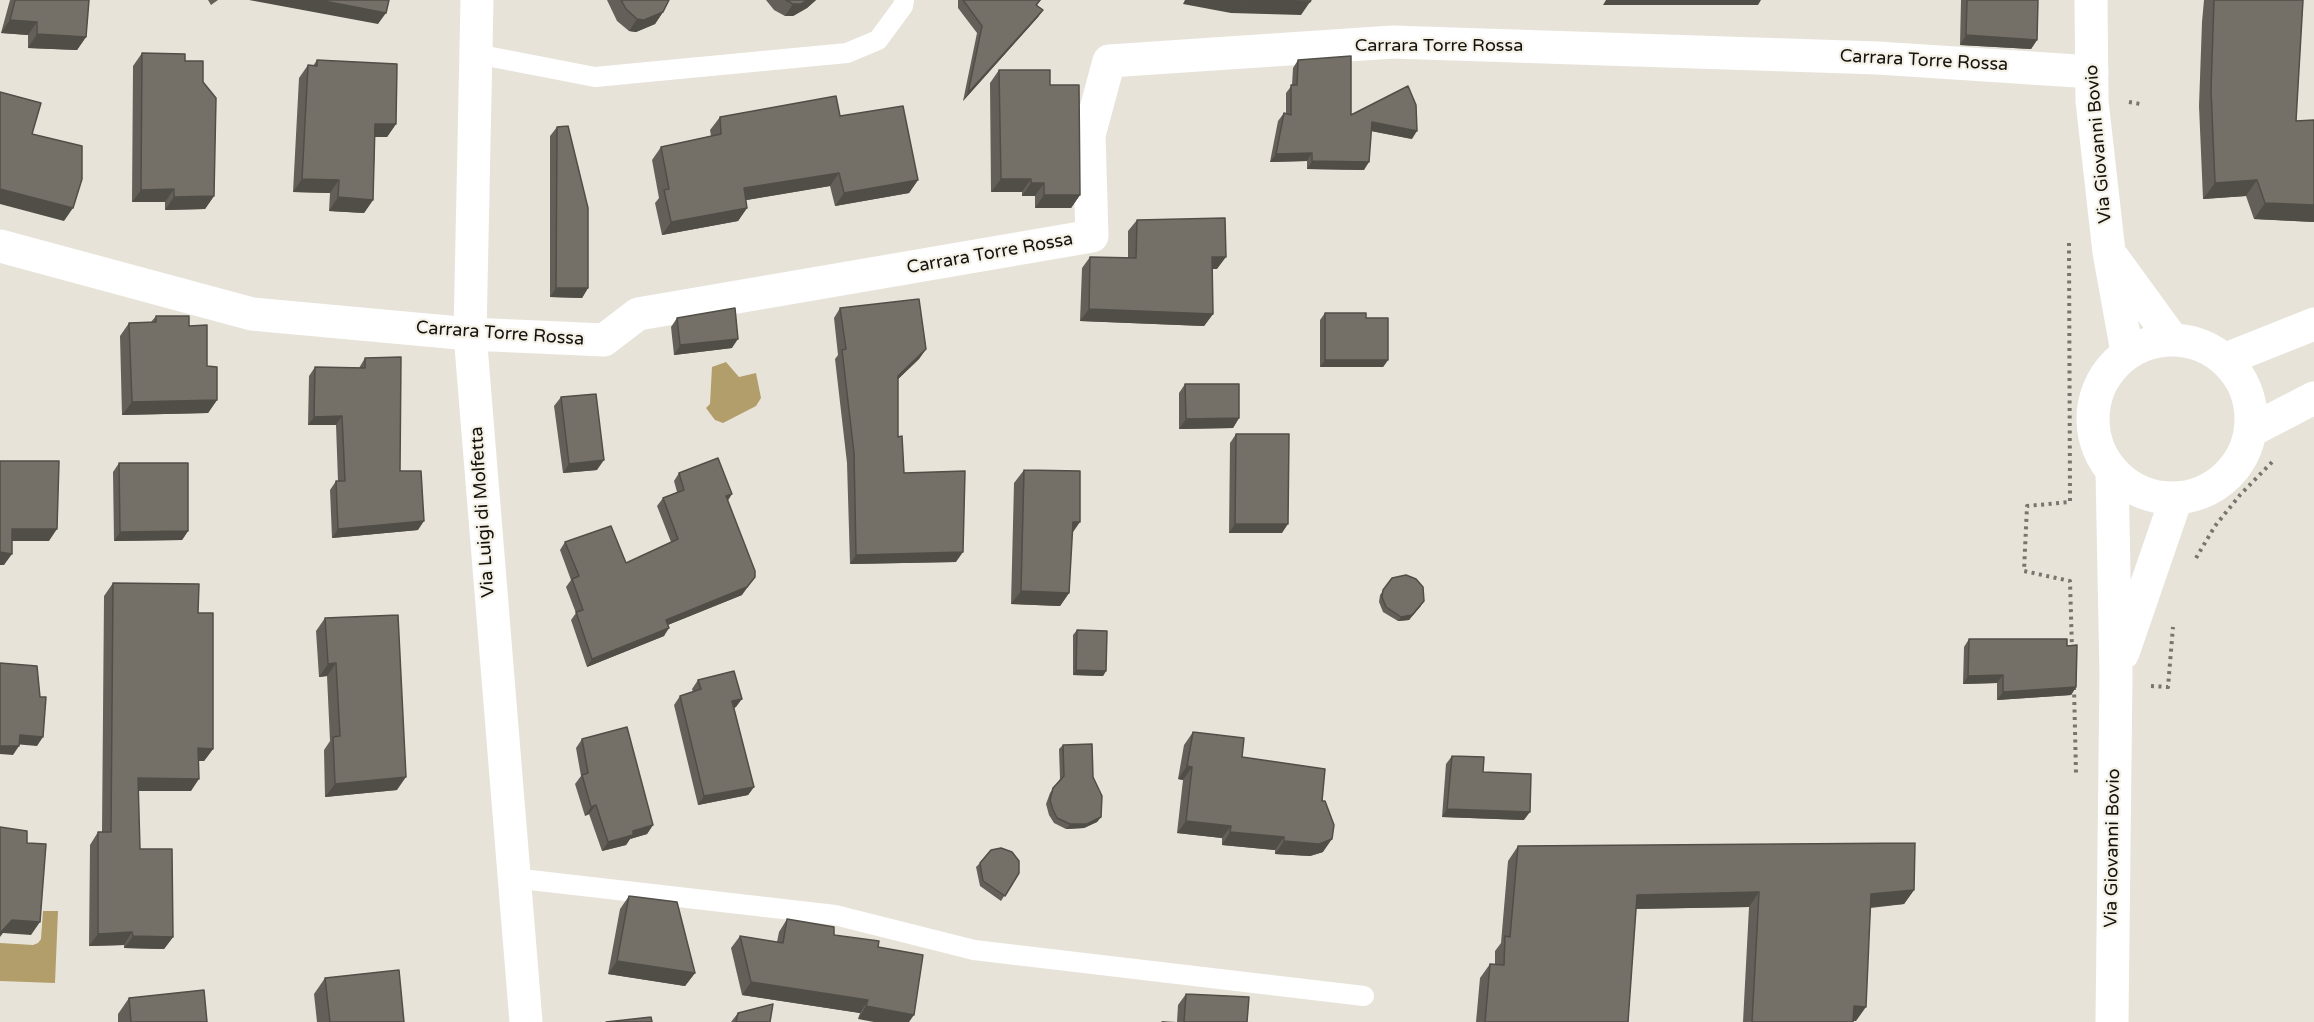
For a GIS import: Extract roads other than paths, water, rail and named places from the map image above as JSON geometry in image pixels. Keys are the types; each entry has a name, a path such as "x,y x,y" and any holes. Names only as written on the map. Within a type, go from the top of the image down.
{"street":[{"name":"Via Luigi di Molfetta","path":"477,0 470,334 526,1022"},
{"name":"Via Giovanni Bovio","path":"2091,0 2092,86 2109,252 2127,352"},
{"name":"Carrara Torre Rossa","path":"0,246 252,314 470,334 604,340 638,314 1092,236 1089,135 1109,61 1393,42 1878,58 2092,86"},
{"name":"Via Giovanni Bovio","path":"2109,252 2172,339"},
{"path":"2226,359 2314,324"},
{"name":"Via Giovanni Bovio","path":"2172,339 2192,341 2210,348 2226,359 2242,380 2251,404 2252,430 2243,456 2226,478 2203,493 2176,499 2141,493 2112,471 2098,448 2093,422 2096,395 2108,371 2127,352 2148,342 2172,339"},
{"path":"2252,430 2314,398"},
{"name":"Via Giovanni Bovio","path":"2112,471 2116,675 2112,1022"},
{"name":"Via Giovanni Bovio","path":"2116,675 2176,499"}],"lane":[{"path":"476,54 595,77 847,53 878,40 903,6 904,0"},
{"path":"513,878 835,915 974,950 1364,996"}]}
